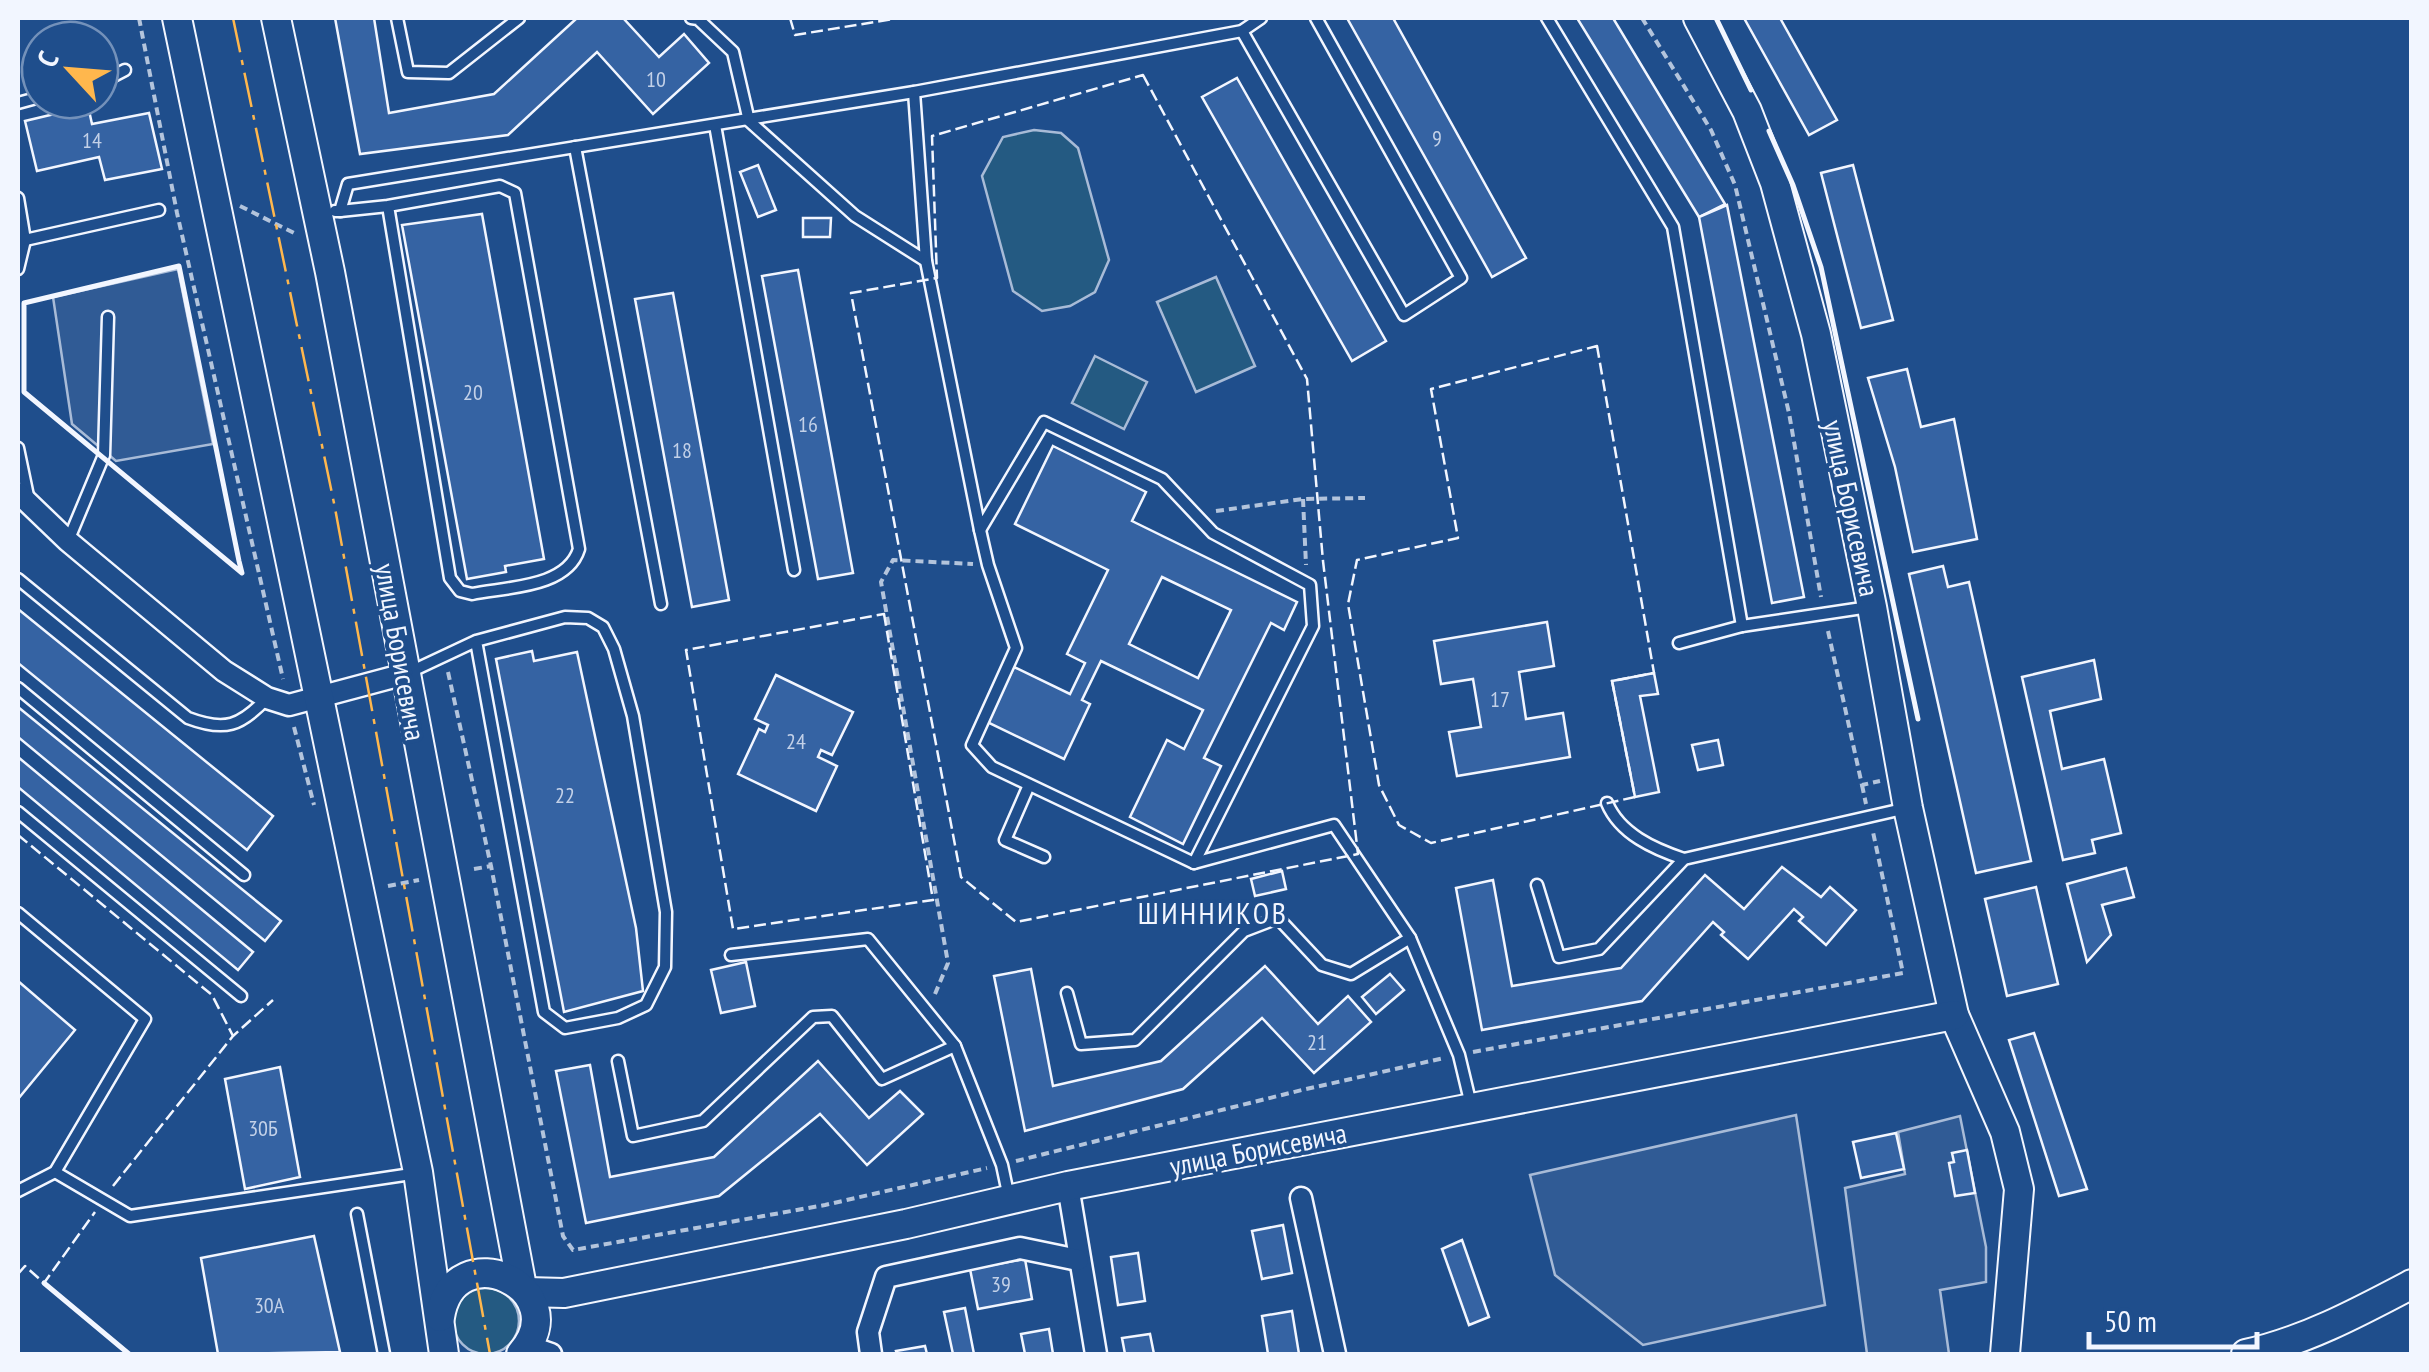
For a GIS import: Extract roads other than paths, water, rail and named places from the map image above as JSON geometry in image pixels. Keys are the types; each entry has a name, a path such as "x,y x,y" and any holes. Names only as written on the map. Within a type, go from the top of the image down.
{"street":[{"path":"177,18 418,1172 444,1354"},
{"name":"улица Борисевича","path":"276,18 328,212 405,674 524,1290 564,1293 906,1224 1068,1186 1954,1015"},
{"name":"улица Борисевича","path":"1698,18 1747,110 1775,183 1816,334 1908,808 1954,1015 2005,1132 2020,1188 2006,1354"},
{"path":"24,499 68,541 224,671 267,698 289,704 405,674"},
{"path":"1068,1186 1096,1354"},
{"path":"1300,1198 1335,1354"},
{"path":"871,1354 868,1332 886,1278 1020,1248 1078,1260"},
{"path":"454,1354 442,1336 442,1305 462,1279 477,1273 494,1272 509,1277 524,1290 533,1304 534,1347"},
{"path":"2246,1354 2278,1347 2362,1311 2412,1284"},
{"path":"534,1347 564,1293"}],"lane":[{"path":"397,18 408,72 449,73 520,18"},
{"path":"692,18 698,19 733,52 749,120 855,216 926,261"},
{"path":"328,212 348,184 914,92 1242,31 1262,18"},
{"path":"1242,31 1404,315 1460,278 1316,18"},
{"path":"1547,18 1673,226 1742,626"},
{"path":"120,73 125,70"},
{"path":"914,92 926,261 988,565 1016,648 972,745 992,766 1194,862 1334,825 1410,938 1459,1055 1472,1106"},
{"path":"716,125 794,570"},
{"path":"575,147 662,604"},
{"path":"328,212 388,206 500,186 514,193 579,549 569,568 555,577 472,594 460,590 450,578 388,206"},
{"path":"18,198 26,240 18,269"},
{"path":"26,240 159,210"},
{"path":"68,541 104,454 108,317"},
{"path":"980,530 1044,422 1162,479 1213,532 1310,584 1313,626 1194,862"},
{"path":"18,448 24,499"},
{"path":"18,579 188,718 212,727 246,721 267,698"},
{"path":"1679,643 1742,626 1872,607"},
{"path":"405,674 476,641 566,618 588,618 603,627 614,649 633,716 666,912 664,967 646,1005 618,1018 565,1028 544,1012 476,641"},
{"path":"18,688 244,875"},
{"path":"1029,785 1005,840 1044,857"},
{"path":"1607,803 1615,822 1660,852 1684,860 1908,808"},
{"path":"18,812 241,996"},
{"path":"1537,884 1559,957 1599,949 1684,860"},
{"path":"18,913 145,1019 55,1172 18,1191"},
{"path":"1067,993 1081,1044 1135,1040 1244,931 1278,918 1322,965 1351,974 1410,938"},
{"path":"730,955 868,939 954,1046 1002,1165 1009,1199"},
{"path":"618,1060 633,1136 704,1121 813,1016 832,1016 882,1079 954,1046"},
{"path":"55,1172 130,1216 418,1172"},
{"path":"356,1214 384,1354"}],"district":[{"name":"ШИННИКОВ","path":"1213,912"}]}
